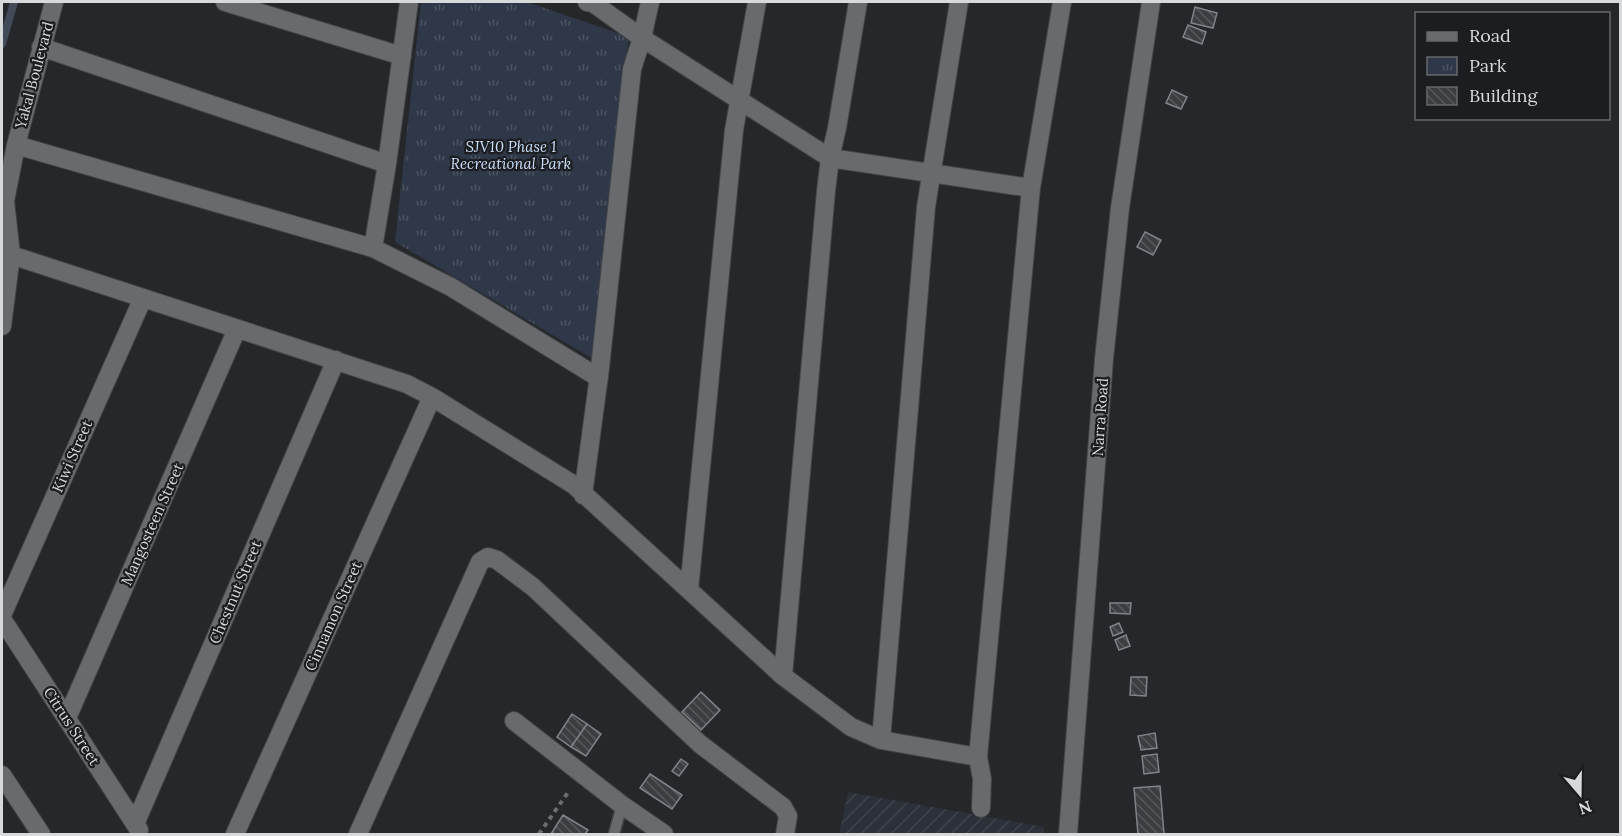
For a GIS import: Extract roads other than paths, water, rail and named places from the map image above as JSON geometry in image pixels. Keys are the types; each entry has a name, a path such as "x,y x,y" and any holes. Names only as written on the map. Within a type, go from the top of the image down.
{"street":[{"name":"Yakal Boulevard","path":"2,326 11,255 5,201 16,145 54,2"},
{"path":"225,2 402,56"},
{"path":"373,248 409,2"},
{"path":"587,2 592,3 642,38 830,158 1031,188"},
{"path":"583,495 632,69 650,2"},
{"path":"689,590 734,130 757,2"},
{"path":"783,676 830,158 858,2"},
{"path":"881,740 926,207 960,2"},
{"path":"981,808 982,779 978,757 1031,188 1062,2"},
{"name":"Narra Road","path":"1068,834 1106,348 1120,208 1151,2"},
{"path":"41,47 387,164"},
{"path":"16,145 373,248 451,287 598,378"},
{"path":"11,255 407,384 432,397 574,485 783,676 851,727 881,740 978,757"},
{"name":"Kiwi Street","path":"2,617 143,298"},
{"name":"Mangosteen Street","path":"67,718 237,329"},
{"name":"Chestnut Street","path":"138,829 336,360"},
{"name":"Cinnamon Street","path":"235,834 432,397"},
{"path":"358,834 480,562 488,557 497,560 533,587 700,744 783,807 788,816 785,834"},
{"name":"Citrus Street","path":"2,617 138,829"},
{"path":"514,721 622,805 664,834"},
{"path":"2,775 8,799 42,834"}],"lane":[{"path":"614,834 622,805"}],"waterway":[{"path":"2,44 14,2"}],"park label":[{"name":"SJV10 Phase 1 Recreational Park","path":"511,154"}]}
